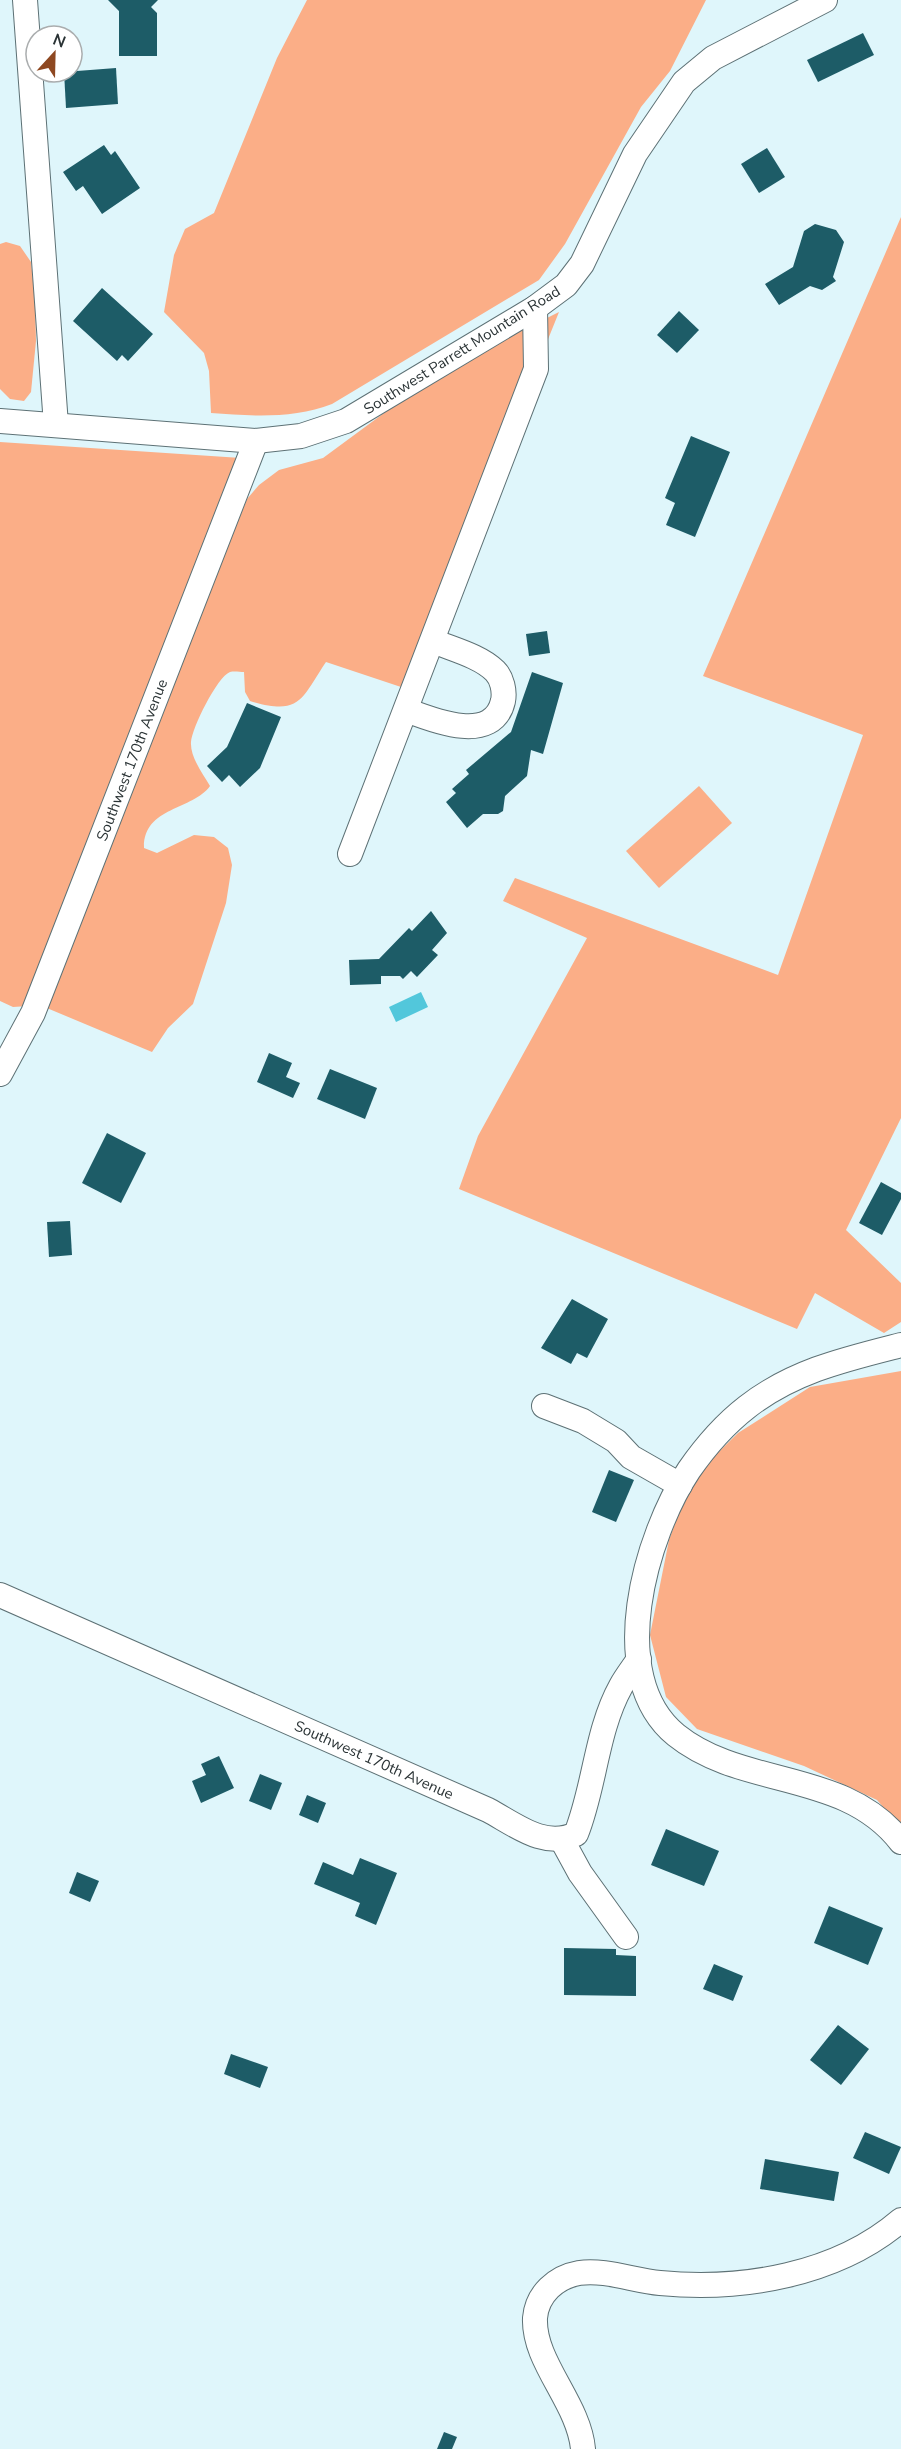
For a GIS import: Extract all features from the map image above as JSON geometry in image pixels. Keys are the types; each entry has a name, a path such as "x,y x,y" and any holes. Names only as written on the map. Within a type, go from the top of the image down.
{"street":[{"path":"25,0 56,425"},
{"name":"Southwest Parrett Mountain Road","path":"0,421 256,441 301,436 346,421 535,308 566,285 582,264 635,154 684,82 713,58 825,0"},
{"path":"350,854 536,369 535,308"},
{"name":"Southwest 170th Avenue","path":"0,1074 33,1012 256,441"},
{"path":"406,710 455,726 477,726 496,716 503,702 503,688 497,673 486,664 433,641"},
{"path":"901,1345 814,1368 774,1389 744,1410 718,1434 698,1457 680,1485 658,1535 642,1590 636,1634 639,1659 654,1708 677,1736 723,1759 820,1788 859,1804 881,1819 901,1842"},
{"path":"544,1407 583,1421 616,1442 631,1457 680,1485"},
{"name":"Southwest 170th Avenue","path":"0,1595 488,1810 544,1839 562,1840"},
{"path":"627,1937 580,1873 562,1840 576,1834 586,1810 605,1729 620,1688 639,1659"},
{"path":"583,2449 576,2419 543,2353 535,2330 536,2313 541,2298 558,2281 590,2272 672,2284 766,2279 840,2258 883,2234 901,2220"}],"shaded area":[{"path":"307,0 706,0 670,71 641,107 565,244 539,280 332,404 288,414 211,413 209,371 204,353 164,312 174,255 185,229 214,213 277,58"},
{"path":"901,217 901,1118 846,1230 901,1283 901,1322 884,1333 815,1293 797,1329 459,1189 478,1136 587,938 503,901 515,878 778,975 863,735 703,676"},
{"path":"6,242 20,246 31,262 36,341 31,392 24,401 10,399 0,389 0,244"},
{"path":"559,312 407,689 326,662 304,695 290,705 267,705 250,701 245,692 244,672 230,672 225,676 206,704 192,735 191,748 210,786 202,794 160,817 152,824 146,835 144,848 157,853 194,835 214,837 228,848 232,865 226,903 193,1004 168,1028 152,1052 42,1006 247,499 259,485 279,470 323,458 399,402 515,334"},
{"path":"0,442 241,458 28,1006 13,1007 0,1001"},
{"path":"699,786 732,823 659,888 626,851"},
{"path":"901,1371 901,1827 877,1800 804,1766 697,1729 666,1697 650,1635 669,1540 691,1479 738,1433 810,1387"}],"water":[{"path":"421,992 428,1007 396,1022 389,1007"}],"building":[{"path":"108,0 158,0 151,7 157,13 157,56 119,56 119,11"},
{"path":"863,33 874,55 818,82 807,60"},
{"path":"116,68 118,104 66,108 65,84 84,84 84,70"},
{"path":"104,145 111,155 115,151 140,188 102,214 83,186 76,191 63,172"},
{"path":"767,148 785,177 759,193 741,164"},
{"path":"815,224 836,230 844,242 833,277 836,281 822,290 810,286 779,305 765,284 793,267 804,231"},
{"path":"102,288 153,334 128,361 122,355 117,361 73,321"},
{"path":"679,311 699,330 677,353 657,335"},
{"path":"691,436 730,452 695,537 666,525 675,503 665,498"},
{"path":"547,631 550,653 529,656 526,634"},
{"path":"532,672 563,683 543,754 531,750 527,776 505,796 503,811 498,814 483,814 467,828 446,802 456,793 452,789 469,774 466,770 511,732"},
{"path":"247,703 281,717 260,768 240,787 229,775 222,782 207,766 227,747"},
{"path":"431,911 447,933 432,950 438,955 417,977 411,971 403,979 400,976 381,976 381,984 350,985 349,960 379,959 409,928 412,931"},
{"path":"269,1053 292,1063 286,1077 300,1083 293,1098 257,1082"},
{"path":"330,1069 377,1088 365,1119 317,1099"},
{"path":"107,1133 146,1153 121,1203 82,1183"},
{"path":"881,1182 901,1193 901,1199 882,1235 859,1223"},
{"path":"70,1221 72,1255 49,1257 47,1222"},
{"path":"572,1299 608,1319 587,1358 577,1353 571,1364 541,1348"},
{"path":"609,1470 634,1480 616,1522 592,1512"},
{"path":"219,1756 234,1788 201,1803 192,1781 206,1775 201,1764"},
{"path":"260,1774 282,1783 271,1810 249,1801"},
{"path":"307,1795 326,1803 318,1823 299,1815"},
{"path":"666,1829 719,1851 704,1886 651,1865"},
{"path":"360,1858 397,1873 376,1925 355,1916 360,1903 314,1884 323,1862 353,1875"},
{"path":"77,1872 99,1881 90,1902 69,1893"},
{"path":"829,1906 883,1928 868,1965 814,1943"},
{"path":"564,1948 616,1949 616,1955 636,1956 636,1996 564,1995"},
{"path":"714,1964 743,1976 733,2001 703,1989"},
{"path":"838,2025 869,2049 841,2085 810,2060"},
{"path":"231,2054 268,2067 260,2088 224,2074"},
{"path":"865,2132 901,2147 889,2174 853,2158"},
{"path":"765,2159 839,2172 834,2201 760,2189"},
{"path":"444,2432 457,2437 452,2449 437,2449"}]}
